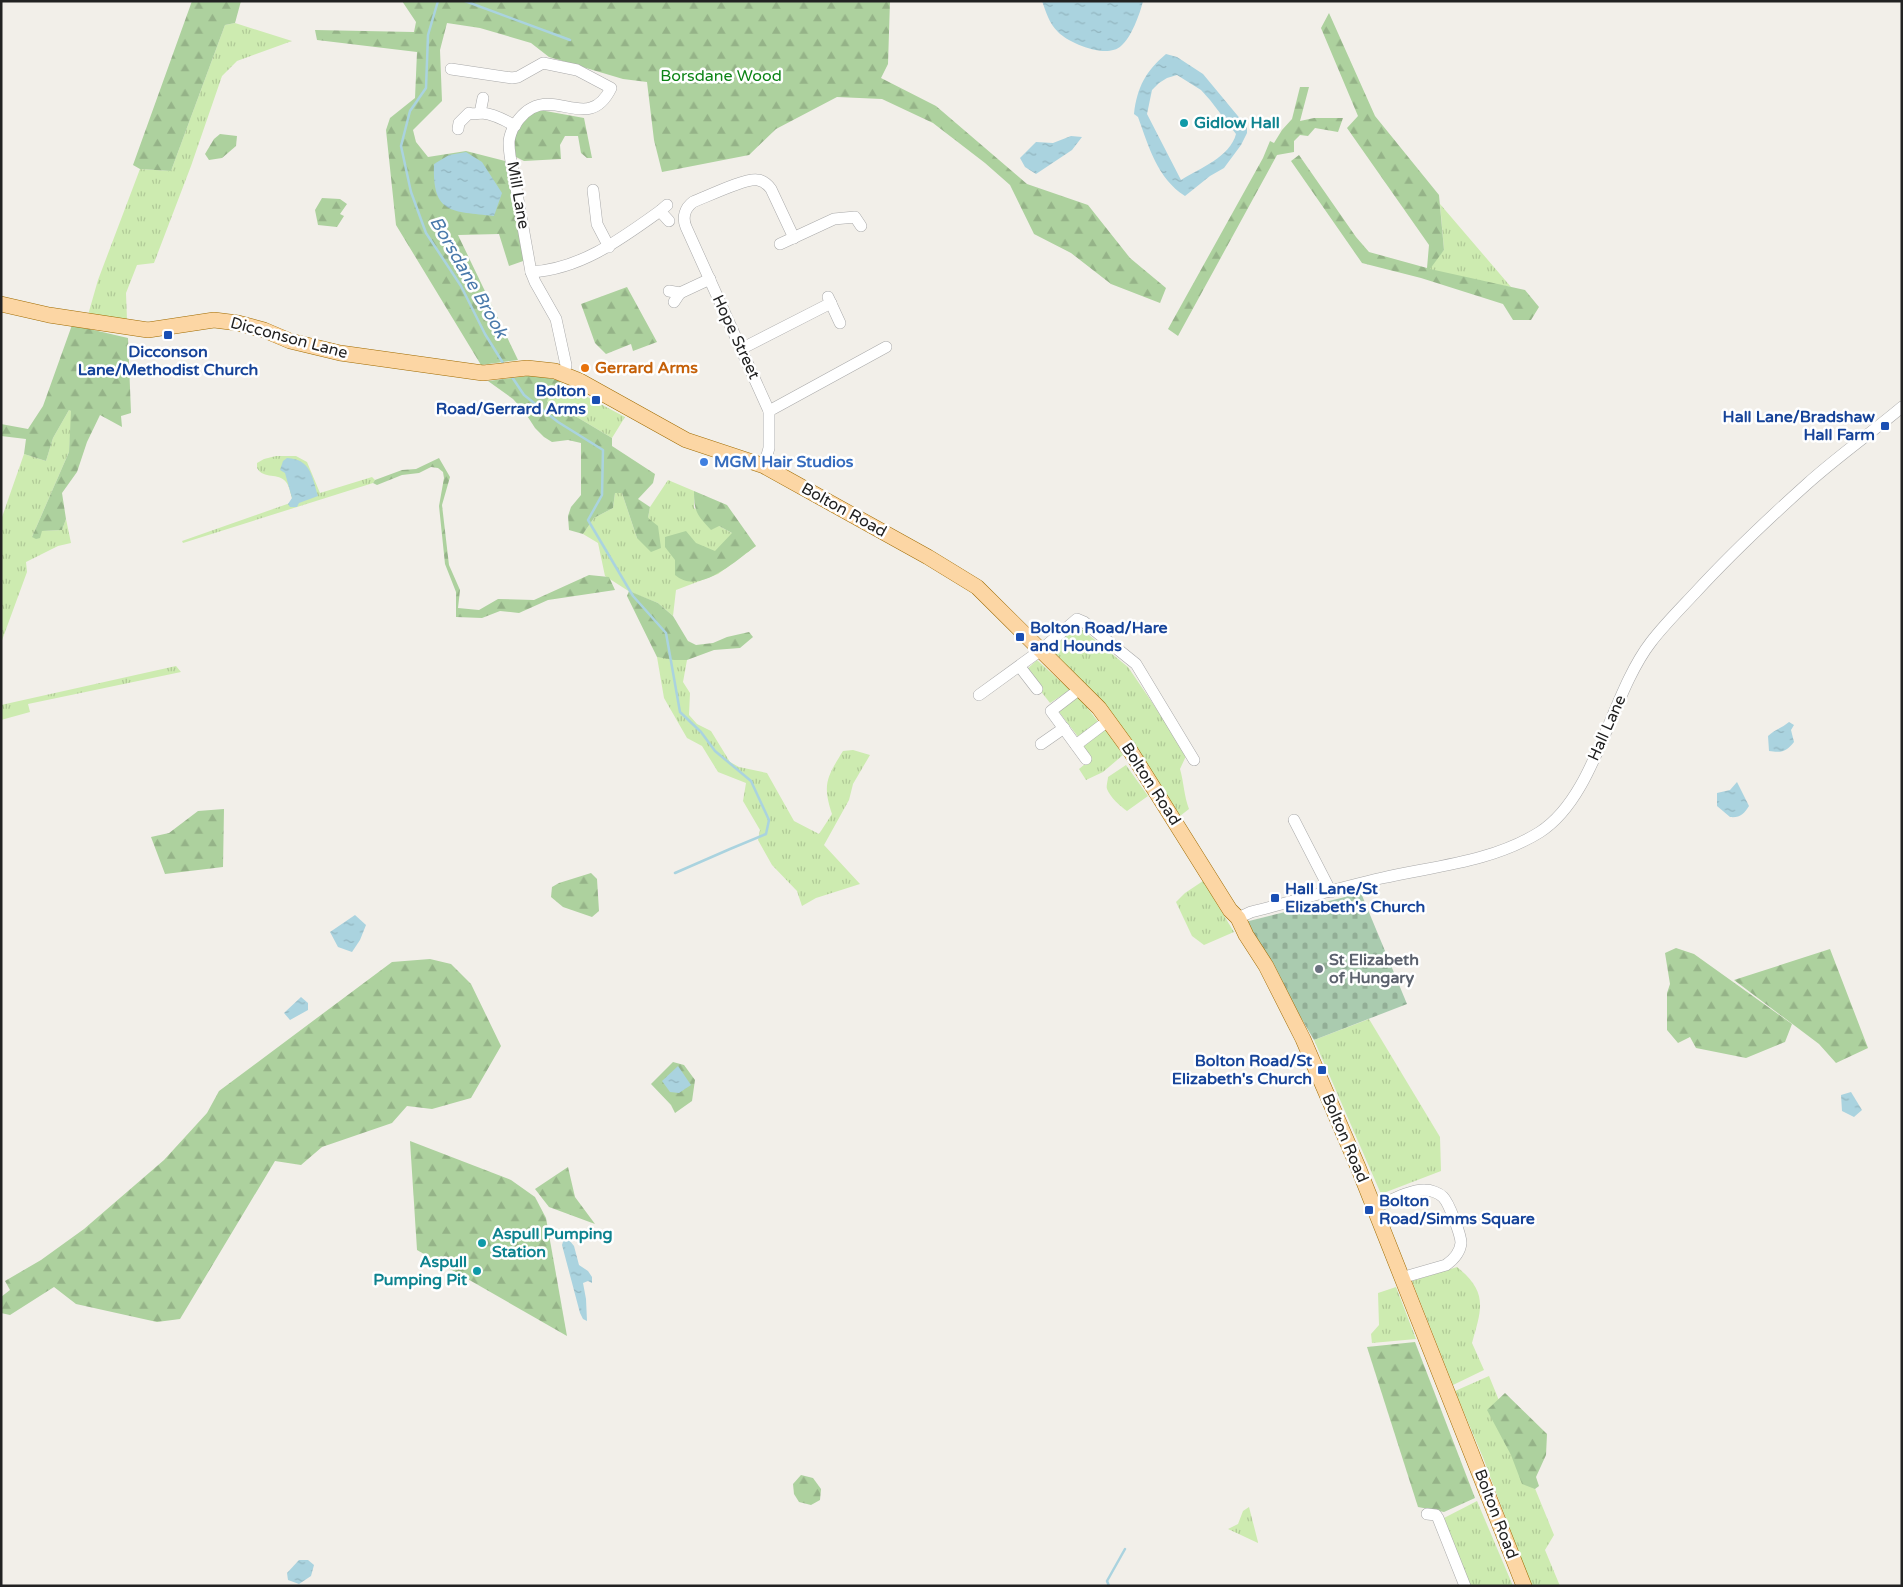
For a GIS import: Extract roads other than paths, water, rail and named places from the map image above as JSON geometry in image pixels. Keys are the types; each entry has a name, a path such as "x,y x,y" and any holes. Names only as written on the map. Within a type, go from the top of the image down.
{"main road":[{"name":"Dicconson Lane","path":"1,304 50,315 148,330 214,320 238,323 264,330 290,341 340,353 489,373"},
{"name":"Bolton Road","path":"489,373 536,368 564,374 686,440 764,466 928,556 977,587 1081,688 1109,720 1230,910 1238,918 1246,935 1266,966 1302,1039 1374,1208 1524,1586"}],"street":[{"path":"451,69 512,78 518,77 543,63 577,70 611,88 602,103 595,108 579,110 556,104 536,105 520,118 515,126 497,117 480,113 466,115 460,123 458,130"},
{"path":"480,113 483,98"},
{"name":"Mill Lane","path":"515,126 510,135 510,154 531,272 556,319 565,358 564,374"},
{"name":"Hope Street","path":"764,466 769,448 769,412 684,223 686,211 693,202 757,179 771,189 794,238"},
{"path":"592,189 598,224 609,247"},
{"path":"531,272 560,268 609,247 663,208 669,221"},
{"path":"780,244 834,219 860,218"},
{"path":"674,295 710,279"},
{"path":"741,348 829,300 840,322"},
{"path":"769,412 886,347"},
{"name":"Hall Lane","path":"1238,918 1251,912 1382,878 1474,859 1504,850 1542,831 1557,817 1574,796 1586,774 1625,687 1650,643 1728,558 1761,526 1808,483 1902,407"},
{"path":"979,694 1041,650 1077,619 1084,622 1136,664 1194,760"},
{"path":"1020,666 1036,689"},
{"path":"1081,688 1050,711 1086,759"},
{"path":"1076,745 1109,720"},
{"path":"1042,744 1064,728"},
{"path":"1294,820 1331,892"},
{"path":"1374,1208 1415,1191 1426,1190 1442,1196 1447,1202 1461,1241 1457,1254 1446,1265 1401,1278"},
{"path":"1427,1514 1436,1515 1438,1518 1465,1586"}],"water":[{"path":"1042,1 1143,1 1132,32 1125,42 1115,50 1107,51 1089,48 1064,37 1052,25"},
{"path":"1166,54 1177,57 1203,74 1247,127 1247,133 1241,145 1224,168 1210,176 1185,196 1175,189 1161,171 1150,150 1138,117 1134,114 1137,96 1144,80 1153,67","holes":["1177,75 1201,90 1236,134 1233,142 1221,155 1181,180 1147,114 1152,90 1167,78"]},
{"path":"1071,136 1082,137 1072,150 1036,174 1025,167 1020,158 1036,142 1053,143"},
{"path":"466,152 482,162 502,193 494,216 456,211 441,202 437,193 434,181 434,164 449,155"},
{"path":"287,458 295,459 306,465 312,476 318,496 299,503 297,507 290,507 288,504 292,498 285,473 280,470 283,461"},
{"path":"1789,722 1794,725 1791,730 1794,742 1783,751 1769,751 1768,736"},
{"path":"1737,782 1749,806 1741,815 1730,817 1717,806 1717,793 1730,790"},
{"path":"355,915 366,925 360,940 352,952 338,947 330,932"},
{"path":"301,997 308,1003 308,1010 290,1020 284,1013"},
{"path":"678,1066 691,1085 679,1093 670,1092 662,1081"},
{"path":"1851,1092 1862,1110 1854,1117 1842,1111 1841,1095"},
{"path":"565,1235 574,1246 579,1265 588,1271 592,1277 592,1283 588,1281 583,1283 587,1321 583,1319 580,1313 562,1245"},
{"path":"299,1560 308,1560 314,1565 311,1576 299,1584 288,1580 287,1573"}],"waterway":[{"name":"Borsdane Brook","path":"438,1 428,35 426,88 410,111 401,146 411,192 426,233 461,286 485,334 503,363"},
{"name":"Borsdane Brook","path":"465,1 570,40"},
{"name":"Borsdane Brook","path":"512,377 524,395 558,422 603,450 602,495 588,520 633,596 666,633 680,712 701,732 715,751 751,781 769,820 766,834 675,873"},
{"path":"1109,1586 1107,1581 1125,1549"}],"place":[{"name":"Gidlow Hall","path":"1184,123"},
{"name":"Dicconson Lane/Methodist Church","path":"168,335"},
{"name":"Gerrard Arms","path":"585,368"},
{"name":"Bolton Road/Gerrard Arms","path":"596,400"},
{"name":"Hall Lane/Bradshaw Hall Farm","path":"1885,426"},
{"name":"MGM Hair Studios","path":"704,462"},
{"name":"Bolton Road/Hare and Hounds","path":"1020,637"},
{"name":"Hall Lane/St Elizabeth's Church","path":"1275,898"},
{"name":"St Elizabeth of Hungary","path":"1319,969"},
{"name":"Bolton Road/St Elizabeth's Church","path":"1322,1070"},
{"name":"Bolton Road/Simms Square","path":"1369,1210"},
{"name":"Aspull Pumping Station","path":"482,1243"},
{"name":"Aspull Pumping Pit","path":"477,1271"}],"park label":[{"name":"Borsdane Wood","path":"721,76"}]}
